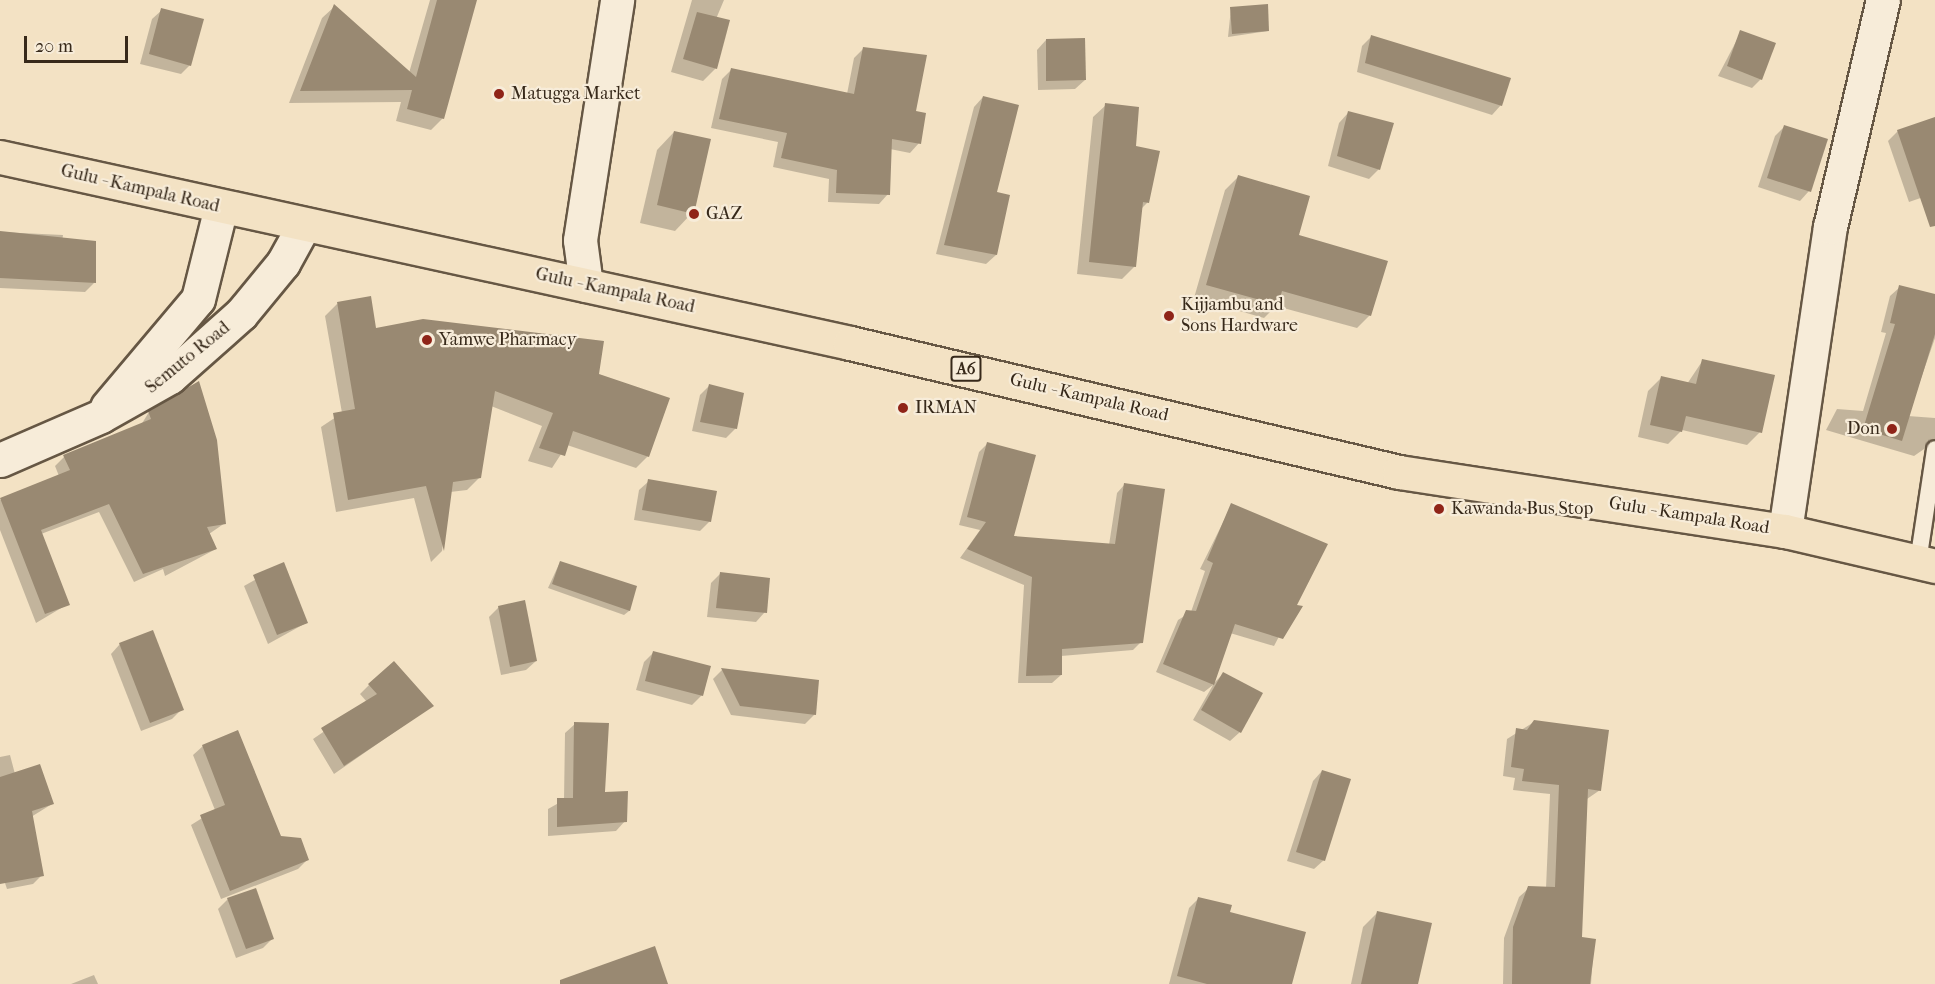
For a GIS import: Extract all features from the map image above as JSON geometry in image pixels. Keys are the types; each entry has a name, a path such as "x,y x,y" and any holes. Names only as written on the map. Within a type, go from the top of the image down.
{"main road":[{"name":"Gulu - Kampala Road","path":"0,157 586,285 1399,472 1785,531 1926,564"}],"street":[{"path":"586,285 580,240 617,0"},
{"path":"1785,531 1830,227 1883,0"},
{"path":"101,416 198,299 221,207"},
{"name":"Semuto Road","path":"0,460 101,416 170,377 241,314 282,263 304,225"}],"lane":[{"path":"1926,564 1935,449"}],"building":[{"path":"437,0 477,0 444,119 407,109 412,90 300,91 334,4 416,77"},
{"path":"1268,4 1269,31 1232,34 1230,7"},
{"path":"161,8 204,19 191,66 149,54"},
{"path":"697,12 730,20 717,69 683,59"},
{"path":"1740,30 1776,43 1762,80 1727,66"},
{"path":"1371,35 1511,78 1502,106 1365,63"},
{"path":"1085,38 1086,80 1046,81 1046,39"},
{"path":"863,47 927,55 916,111 926,113 921,144 892,139 890,195 836,193 837,170 781,158 787,133 719,119 731,68 854,94"},
{"path":"983,96 1019,105 997,192 1010,195 997,255 944,245"},
{"path":"1105,103 1139,107 1136,146 1160,151 1149,203 1143,202 1136,267 1089,262"},
{"path":"1348,111 1394,123 1380,170 1337,156"},
{"path":"1935,117 1935,226 1930,227 1897,130"},
{"path":"1784,125 1828,139 1811,192 1767,178"},
{"path":"674,131 711,139 694,214 657,205"},
{"path":"1238,175 1310,196 1299,235 1388,261 1371,316 1282,291 1278,305 1206,285"},
{"path":"0,231 96,241 96,283 0,278"},
{"path":"1899,285 1935,294 1935,334 1902,441 1863,429 1895,324 1890,323"},
{"path":"371,296 376,328 423,319 604,341 599,374 670,398 649,457 573,431 565,456 539,448 553,413 495,391 481,478 453,482 444,551 426,486 348,500 333,413 355,409 337,302"},
{"path":"1702,359 1775,375 1762,433 1686,416 1682,432 1650,425 1661,376 1696,384"},
{"path":"199,381 217,440 226,524 207,527 217,549 143,574 109,504 41,530 70,605 45,614 0,498 70,470 63,455 151,419 148,411"},
{"path":"709,384 744,393 737,429 700,422"},
{"path":"987,442 1036,455 1014,536 1115,544 1124,483 1165,489 1143,643 1062,649 1062,675 1026,676 1032,577 967,549 986,522 967,517"},
{"path":"648,479 717,491 711,522 642,510"},
{"path":"1231,503 1328,544 1297,605 1303,606 1283,639 1235,624 1214,685 1163,664 1186,610 1196,611 1213,563 1207,560"},
{"path":"560,561 637,586 630,611 552,584"},
{"path":"284,562 308,623 277,635 253,575"},
{"path":"720,572 770,578 767,613 716,608"},
{"path":"525,600 537,661 510,667 498,606"},
{"path":"153,630 184,710 150,723 119,643"},
{"path":"653,651 711,666 703,696 645,681"},
{"path":"394,661 434,706 344,766 321,728 377,694 368,684"},
{"path":"721,668 819,680 816,715 740,706"},
{"path":"1223,672 1263,693 1241,733 1201,710"},
{"path":"1534,720 1609,730 1601,791 1588,789 1582,937 1596,939 1590,984 1512,984 1513,927 1528,886 1555,887 1559,785 1522,781 1524,769 1511,767 1516,728 1527,730"},
{"path":"574,722 609,723 605,792 628,791 627,822 557,827 557,798 573,798"},
{"path":"238,730 281,836 301,838 309,860 230,891 200,815 225,805 202,745"},
{"path":"40,764 54,804 32,811 44,876 0,884 0,777"},
{"path":"1322,770 1351,779 1325,861 1296,852"},
{"path":"256,888 274,939 246,949 227,898"},
{"path":"1198,897 1232,905 1230,912 1306,932 1292,984 1207,984 1177,976"},
{"path":"1377,911 1432,923 1418,984 1361,984"},
{"path":"655,946 668,984 560,984 560,980"}],"place":[{"name":"Matugga Market","path":"499,94"},
{"name":"GAZ","path":"694,214"},
{"name":"Kijjambu and Sons Hardware","path":"1169,316"},
{"name":"Yamwe Pharmacy","path":"427,340"},
{"name":"IRMAN","path":"903,408"},
{"name":"Don","path":"1892,429"},
{"name":"Kawanda Bus Stop","path":"1439,509"}]}
